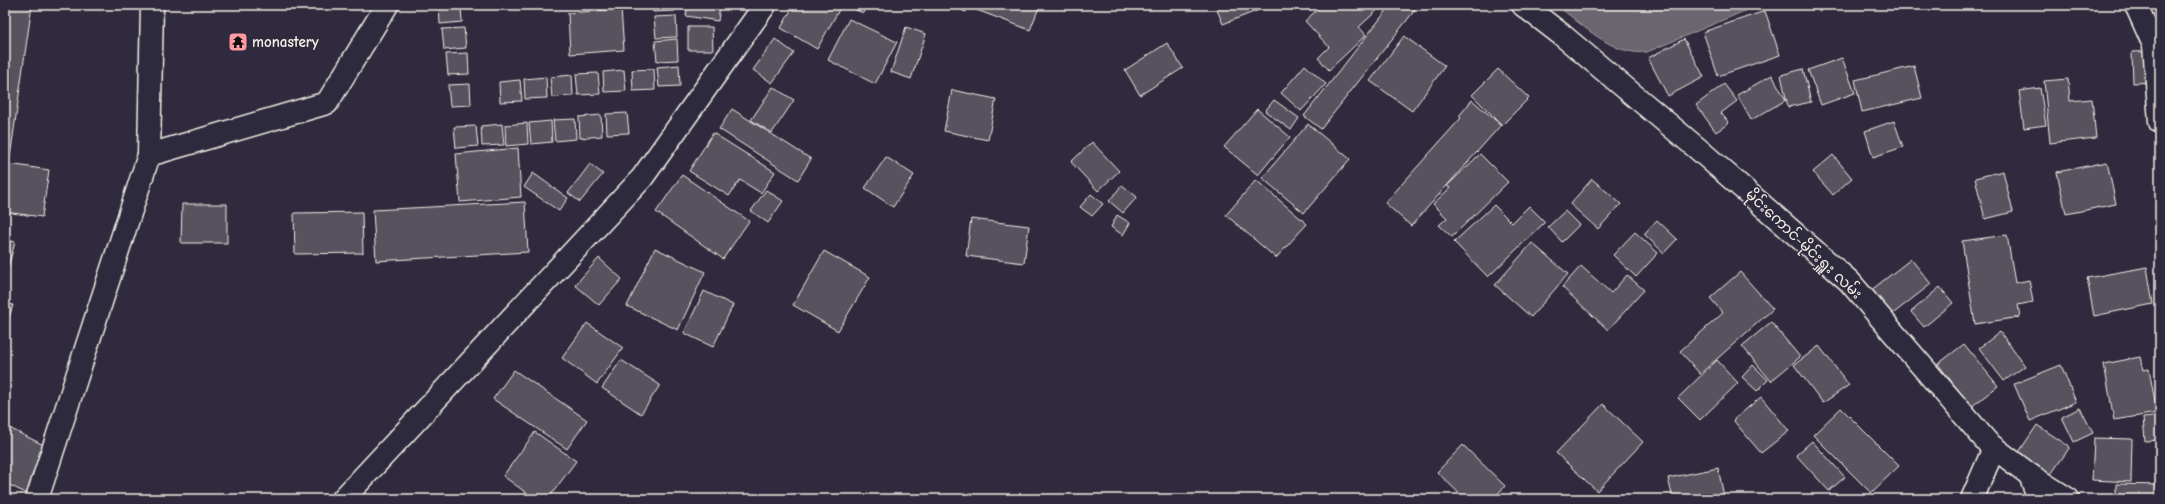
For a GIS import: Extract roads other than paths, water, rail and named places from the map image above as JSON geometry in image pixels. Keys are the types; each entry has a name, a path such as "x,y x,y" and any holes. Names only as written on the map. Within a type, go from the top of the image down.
{"street":[{"path":"37,499 149,155 152,5"},
{"path":"149,155 326,103 387,5"},
{"path":"343,499 642,178 766,5"},
{"name":"မိုင်းကောင်-မိုင်းရှူး လမ်း","path":"1523,5 1562,35 1698,148 1849,281 1961,414 1994,448 2030,475 2068,499"},
{"path":"2136,5 2154,45 2160,122"},
{"path":"1972,499 1994,448"},
{"path":"2030,475 2039,499"}],"place":[{"name":"monastery","path":"238,42"}]}
